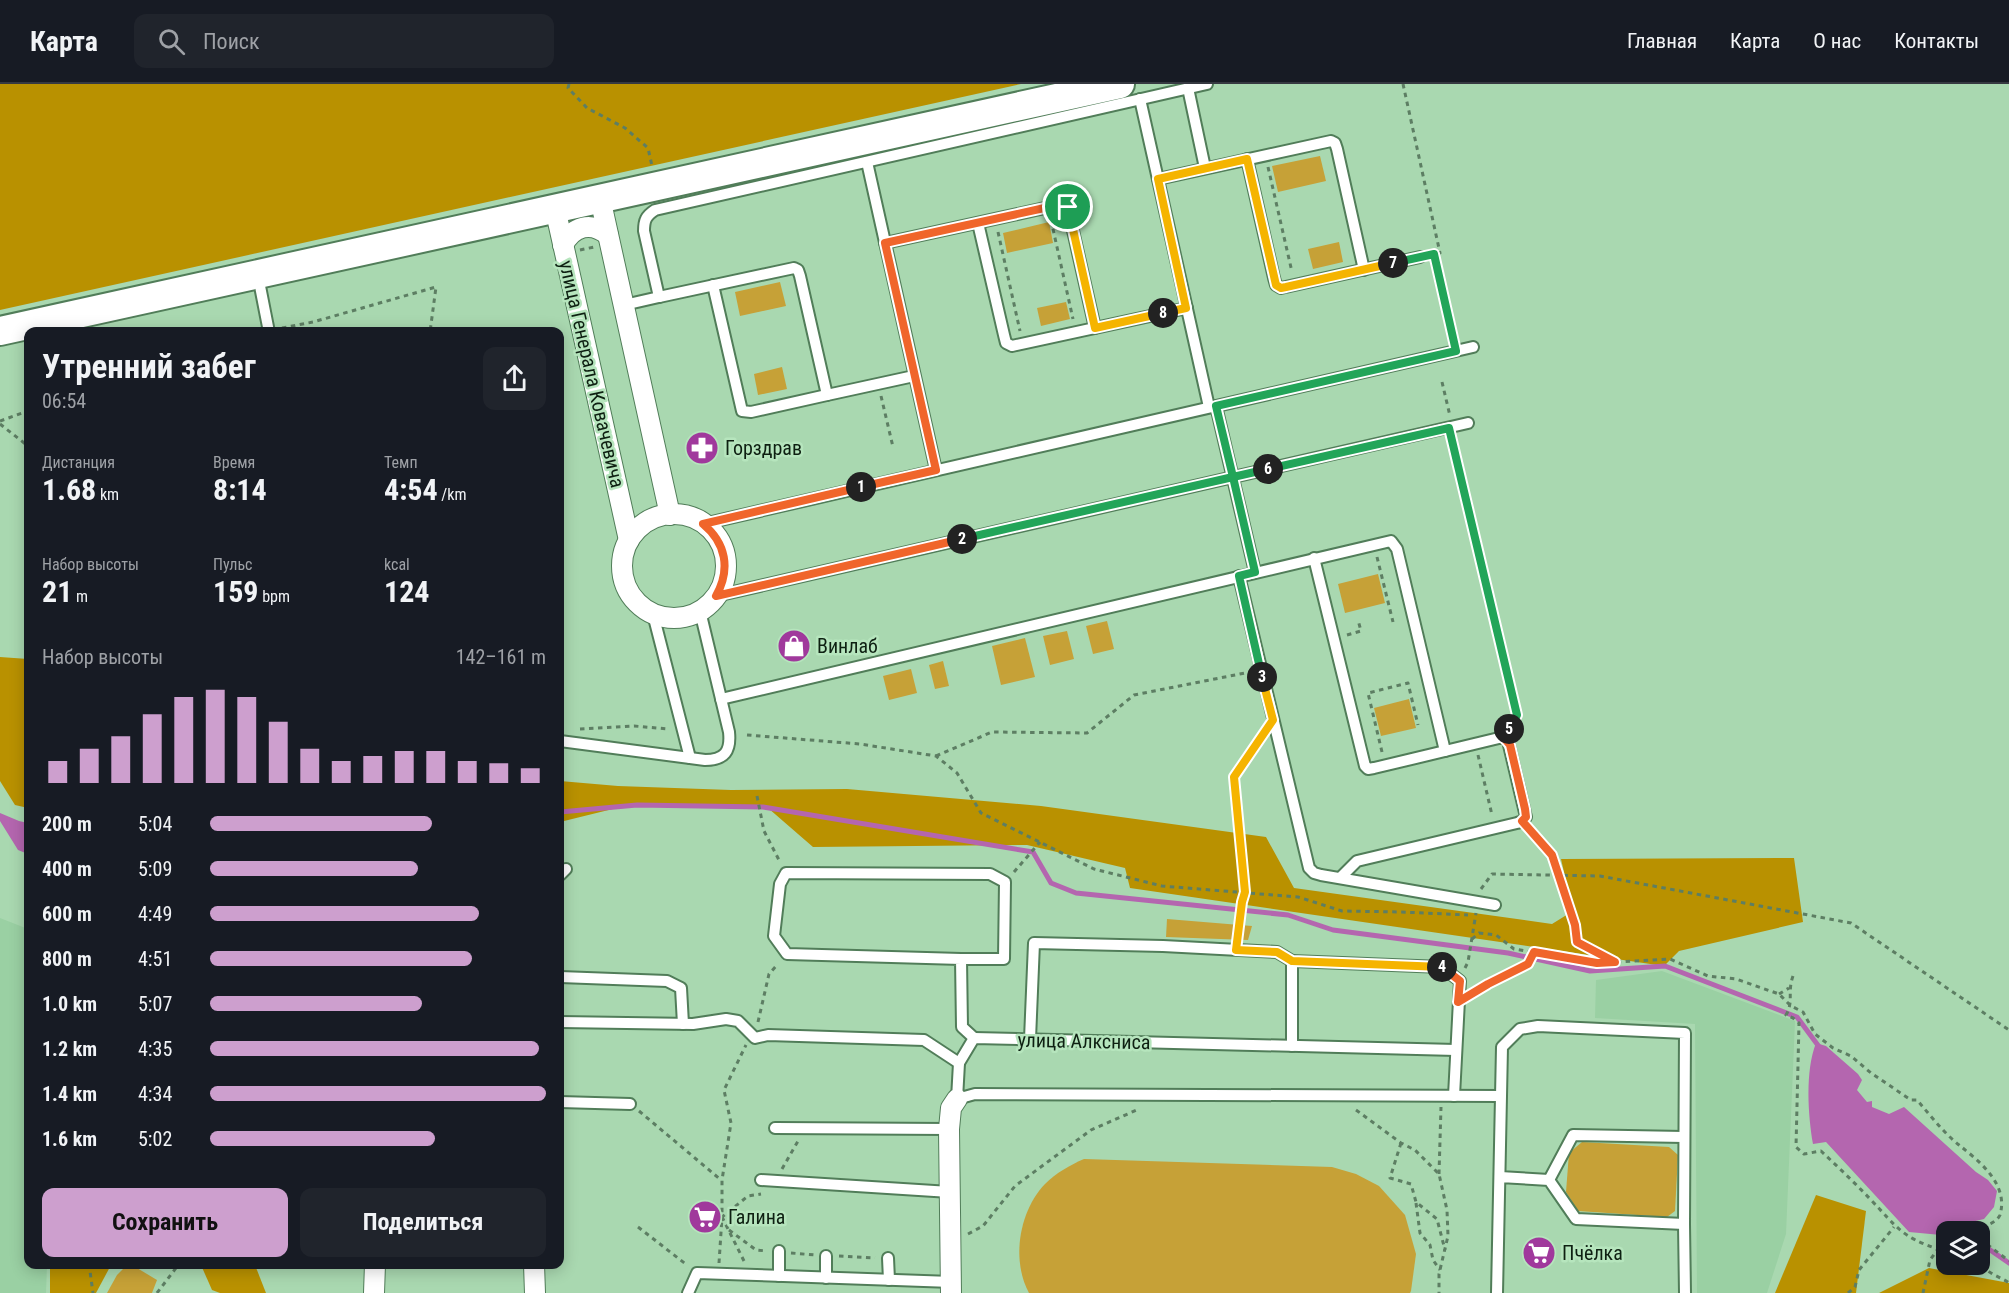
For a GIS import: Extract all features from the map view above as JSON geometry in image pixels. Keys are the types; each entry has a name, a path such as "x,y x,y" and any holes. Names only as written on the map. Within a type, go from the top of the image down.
{"main road":[{"path":"0,331 600,198 1130,92"}],"street":[{"path":"600,198 605,240 624,305 670,515"},
{"name":"улица Генерала Ковачевича","path":"555,208 568,248 629,540 623,557 623,578 635,602 653,614"},
{"path":"568,248 571,233 584,227 597,228 605,240"},
{"path":"629,540 650,520 670,515 689,517 712,531 724,555 723,582 716,596 700,611 685,617 671,618 653,614"},
{"path":"952,1288 949,1129 951,1108 957,1099"},
{"path":"374,1293 375,1269"},
{"path":"534,1269 534,1293"}],"lane":[{"path":"659,297 644,231 644,222 648,214 656,210 867,162 1130,92 1188,88 1207,84"},
{"path":"1188,88 1205,168"},
{"path":"1130,92 1158,179 1186,308 1233,477 1255,572"},
{"path":"1158,179 1331,141 1335,143 1364,270"},
{"path":"1247,159 1276,285 1281,288 1420,257"},
{"path":"867,162 936,470"},
{"path":"885,243 1064,204 1068,207 1095,328"},
{"path":"978,222 1006,343 1012,346 1186,308"},
{"path":"624,305 789,268 798,270 826,395"},
{"path":"258,273 268,327"},
{"path":"712,285 742,411 751,412 914,376"},
{"path":"703,524 1473,347"},
{"path":"716,596 1468,423"},
{"path":"721,699 1374,543 1391,541 1397,549 1444,751"},
{"path":"1314,558 1365,766 1368,769 1504,738 1510,745 1526,817 1522,821 1495,829 1357,861 1340,878"},
{"path":"1239,576 1309,868 1314,873 1495,905"},
{"path":"564,741 690,758 714,760 724,757 730,741 729,732 700,611"},
{"path":"653,614 690,758"},
{"path":"786,873 990,874 1005,882 1004,959 787,954 774,936 780,884 786,873"},
{"path":"1030,1039 1034,943 1277,952 1292,961 1442,967 1460,981 1454,1096"},
{"path":"961,959 962,1027 974,1038 959,1063 957,1099 975,1094 1500,1096"},
{"path":"1292,961 1292,1046"},
{"path":"564,977 667,981 681,988 682,1024"},
{"path":"564,1022 682,1024 726,1019 738,1021 754,1038 768,1035 924,1040 959,1063"},
{"path":"1497,1293 1502,1047 1520,1029 1538,1026 1685,1034 1685,1293"},
{"name":"улица Алксниса","path":"974,1038 1456,1050"},
{"path":"564,1102 630,1104"},
{"path":"776,1128 949,1129"},
{"path":"1549,1180 1573,1136 1684,1137"},
{"path":"1500,1177 1549,1180"},
{"path":"761,1180 950,1192"},
{"path":"1549,1180 1576,1219 1684,1224"},
{"path":"779,1251 779,1276"},
{"path":"826,1256 826,1278"},
{"path":"888,1258 890,1280"},
{"path":"688,1293 697,1273 890,1280 952,1288"}],"path":[{"path":"569,84 568,88 587,108 625,128 648,148 657,186"},
{"path":"1403,84 1440,253 1420,257"},
{"path":"1266,155 1295,285"},
{"path":"1048,207 1076,332"},
{"path":"995,219 1023,344"},
{"path":"568,248 605,240"},
{"path":"1434,254 1456,351"},
{"path":"288,327 436,287 431,327"},
{"path":"1442,382 1450,427 1517,715 1504,738"},
{"path":"879,384 893,447"},
{"path":"24,413 0,423 24,443"},
{"path":"1374,543 1393,622"},
{"path":"1333,638 1361,632 1358,620"},
{"path":"936,756 992,732 1087,733 1134,695 1261,670"},
{"path":"1385,765 1368,693 1408,683 1418,725"},
{"path":"1236,950 1245,892 1234,777 1273,720"},
{"path":"564,739 577,729 634,726 683,730"},
{"path":"747,735 860,744 936,756 957,772 981,813 1094,869 1162,886 1298,897 1342,911 1476,916"},
{"path":"1475,744 1495,829"},
{"path":"757,796 764,831 786,873"},
{"path":"1522,821 1552,855 1575,925 1577,942 1615,962"},
{"path":"1005,882 1040,842"},
{"path":"1468,962 1480,890 1492,874 1600,876 1851,923 2009,1030"},
{"path":"1472,939 1479,933 1496,935 1514,949 1597,963 1670,959 1708,976 1736,979 1779,994 1791,1006 1803,1012 1815,1034 1833,1048 1851,1056 1871,1073 1911,1100 1917,1100 1957,1144 1983,1162 2003,1187 2004,1197 2000,1215 1990,1223"},
{"path":"1458,1002 1528,964 1534,952"},
{"path":"719,1274 722,1180 731,1123 724,1090 743,1048 754,1038 769,974 787,954"},
{"path":"1793,976 1789,988 1791,1006 1786,1015 1799,1023 1796,1147 1804,1154 1821,1151 1872,1201 1894,1227 1917,1242 1936,1248"},
{"path":"1779,994 1789,988"},
{"path":"1337,1096 1401,1143 1415,1150 1438,1174"},
{"path":"1439,1293 1440,1270 1448,1236 1447,1210 1438,1174 1441,1102"},
{"path":"630,1104 722,1180"},
{"path":"951,1244 983,1226 1015,1186 1091,1130 1140,1108"},
{"path":"1401,1143 1389,1178 1411,1184 1420,1233 1430,1245 1433,1260 1440,1270"},
{"path":"1416,1202 1437,1219 1445,1252"},
{"path":"722,1217 752,1275"},
{"path":"638,1227 697,1273"},
{"path":"1848,1293 1855,1287 1859,1270 1894,1227"},
{"path":"728,1229 756,1250 888,1258"},
{"path":"1990,1247 2009,1261"},
{"path":"1923,1293 1930,1260 1936,1252"},
{"path":"90,1269 93,1293"},
{"path":"158,1293 175,1269"},
{"path":"1990,1273 2009,1282"}],"shaded area":[{"path":"0,84 1021,84 0,310"},
{"path":"1320,156 1326,181 1278,192 1272,166"},
{"path":"1049,222 1053,243 1007,253 1003,233"},
{"path":"1339,242 1343,262 1313,269 1308,249"},
{"path":"780,282 786,306 740,316 735,292"},
{"path":"1066,302 1070,319 1041,326 1037,308"},
{"path":"782,367 787,389 758,395 754,374"},
{"path":"1378,574 1385,603 1345,613 1338,584"},
{"path":"1107,621 1114,649 1093,654 1086,626"},
{"path":"1067,631 1074,659 1050,665 1043,636"},
{"path":"1025,638 1035,677 1001,685 992,646"},
{"path":"0,657 24,659 24,807 15,805 0,781"},
{"path":"943,661 949,686 935,689 929,665"},
{"path":"911,669 917,693 889,700 883,676"},
{"path":"1409,699 1416,728 1381,736 1374,708"},
{"path":"564,781 618,786 731,790 847,789 1041,806 1266,837 1294,888 1552,924 1573,911 1561,859 1794,858 1803,922 1679,951 1664,966 1130,888 1125,868 1027,845 813,847 768,808 637,803 564,821"},
{"path":"0,813 24,822 24,852 18,850 0,821"},
{"path":"0,918 24,927 24,1269 47,1269 46,1293 0,1293"},
{"path":"1167,919 1252,926 1248,940 1166,937"},
{"path":"1662,971 1795,1021 1786,1234 1767,1293 1697,1293 1695,1024 1595,1018 1596,980"},
{"path":"1816,1043 1826,1046 1858,1074 1862,1080 1857,1090 1867,1102 1872,1101 1872,1107 1889,1114 1904,1107 1976,1172 1988,1180 1997,1191 1994,1207 1984,1219 1936,1221 1936,1235 1909,1232 1826,1142 1813,1144 1809,1080"},
{"path":"1582,1142 1669,1147 1678,1155 1675,1211 1667,1217 1578,1211 1566,1192 1569,1153"},
{"path":"1084,1159 1332,1167 1356,1174 1379,1186 1405,1215 1416,1254 1411,1291 1410,1293 1029,1293 1023,1280 1019,1251 1020,1236 1029,1208 1036,1195 1049,1180"},
{"path":"1816,1195 1866,1211 1856,1293 1775,1293"},
{"path":"1929,1268 1936,1269 1936,1275 1966,1275 2009,1283 2009,1293 1879,1293"},
{"path":"50,1269 109,1269 96,1293 50,1293"},
{"path":"123,1269 139,1269 157,1280 152,1293 107,1293"},
{"path":"203,1269 257,1269 266,1293 220,1293 212,1290"}],"waterway":[{"path":"564,812 637,805 763,807 1033,852 1051,883 1076,893 1288,915 1333,930 1508,953 1590,971 1665,966 1797,1017 1820,1048"},
{"path":"1990,1250 2009,1263"}],"place":[{"name":"Горздрав","path":"702,448"},
{"name":"Винлаб","path":"794,646"},
{"name":"Галина","path":"705,1217"},
{"name":"Пчёлка","path":"1539,1253"}],"route":[{"path":"1068,207 1064,204 1058,205 885,243 936,470 703,524 712,531 724,555 723,582 716,596 1233,477 1255,572 1239,576 1273,720 1234,777 1245,892 1236,950 1277,952 1292,961 1442,967 1460,981 1458,1002 1528,964 1534,952 1597,963 1615,962 1577,942 1575,925 1552,855 1522,821 1526,817 1525,809 1510,745 1504,738 1517,715 1449,428 1233,477 1216,406 1456,351 1434,254 1281,288 1276,285 1274,278 1247,159 1158,179 1186,308 1095,328 1068,207"}]}
